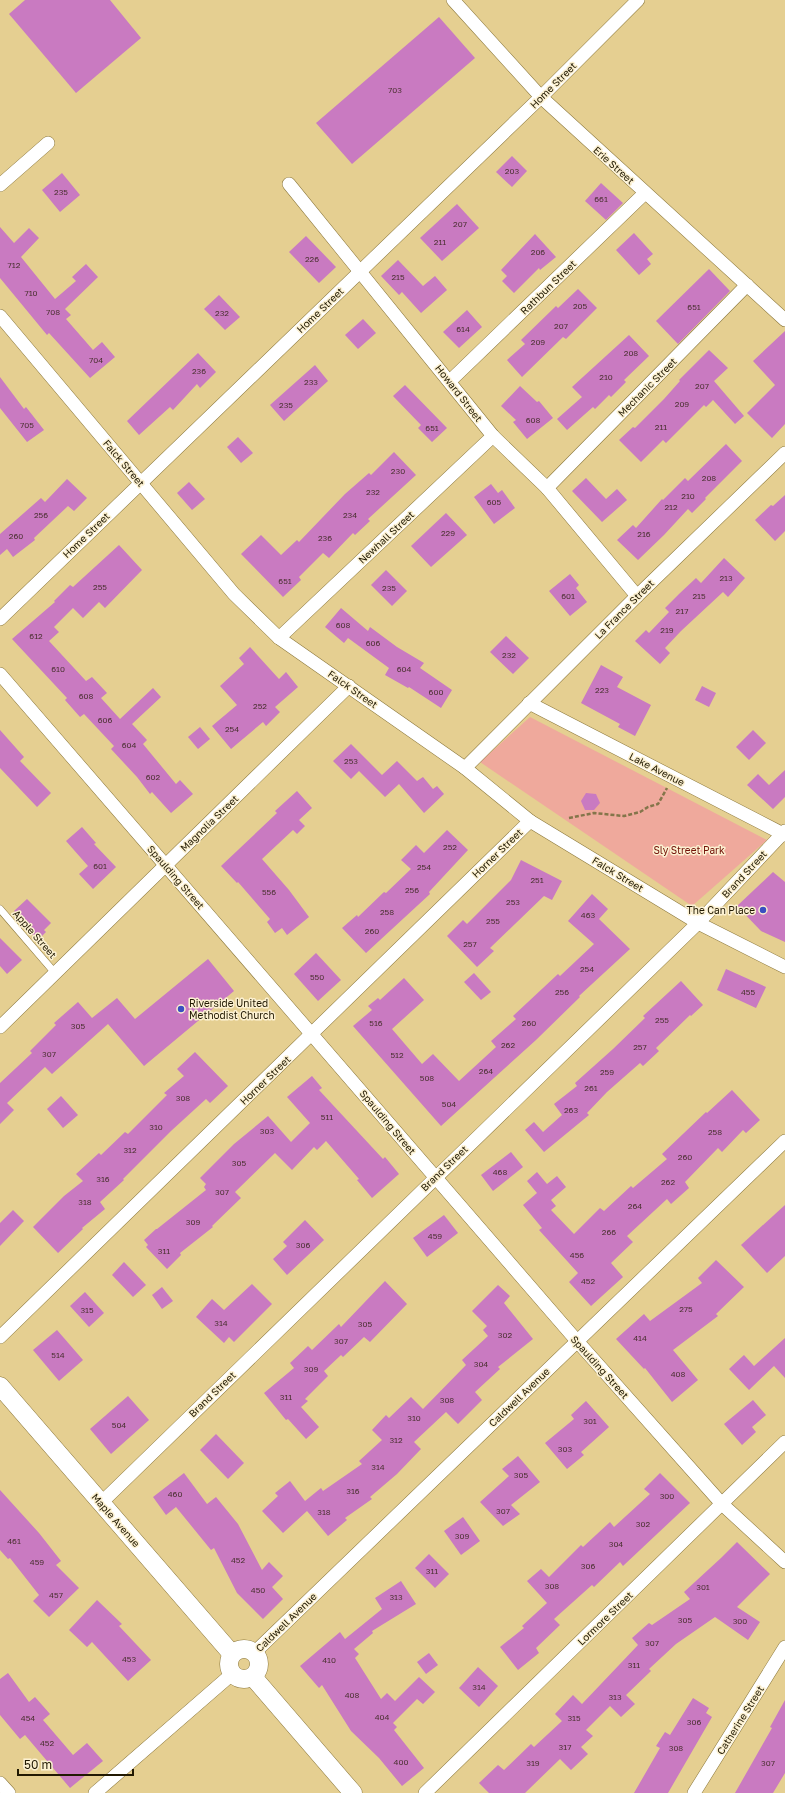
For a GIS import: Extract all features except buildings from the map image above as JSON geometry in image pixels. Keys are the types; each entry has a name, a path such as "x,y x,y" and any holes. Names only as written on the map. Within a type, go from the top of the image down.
{"main road":[{"name":"Maple Avenue","path":"0,1386 232,1654"},
{"path":"242,1649 254,1654 258,1658 259,1666 258,1671 253,1677 244,1680 232,1674 228,1666 228,1662 232,1654 242,1649"},
{"path":"253,1677 353,1793"}],"street":[{"name":"Erie Street","path":"453,0 541,97 785,320"},
{"name":"Home Street","path":"0,619 541,97 638,0"},
{"path":"0,185 48,143"},
{"name":"Howard Street","path":"289,184 361,271 493,436 547,488 637,596"},
{"name":"Rathbun Street","path":"450,381 645,193"},
{"name":"Mechanic Street","path":"547,488 747,285"},
{"name":"Falck Street","path":"0,316 234,594 279,638 465,768 530,821 698,923 785,967"},
{"name":"Newhall Street","path":"279,638 493,436"},
{"name":"La France Street","path":"465,768 637,596 785,452"},
{"name":"Spaulding Street","path":"0,674 577,1341 722,1504 785,1562"},
{"name":"Magnolia Street","path":"0,1026 166,866 349,686"},
{"name":"Lake Avenue","path":"529,703 784,833"},
{"name":"Horner Street","path":"0,1337 313,1034 530,821"},
{"name":"Brand Street","path":"101,1503 698,923 784,833"},
{"name":"Caldwell Avenue","path":"254,1654 785,1141"},
{"name":"Lormore Street","path":"425,1793 785,1442"},
{"name":"Catherine Street","path":"694,1793 785,1647"},
{"path":"95,1793 232,1674"},
{"path":"0,1783 9,1793"}],"lane":[{"name":"Apple Street","path":"0,909 55,973"}],"path":[{"path":"569,818 594,813 624,816 640,812 648,806 658,804 667,788"}],"green space":[{"name":"Sly Street Park","path":"530,717 767,840 692,906 480,762"}],"place":[{"name":"The Can Place","path":"763,910"},
{"name":"Riverside United Methodist Church","path":"181,1009"}]}
